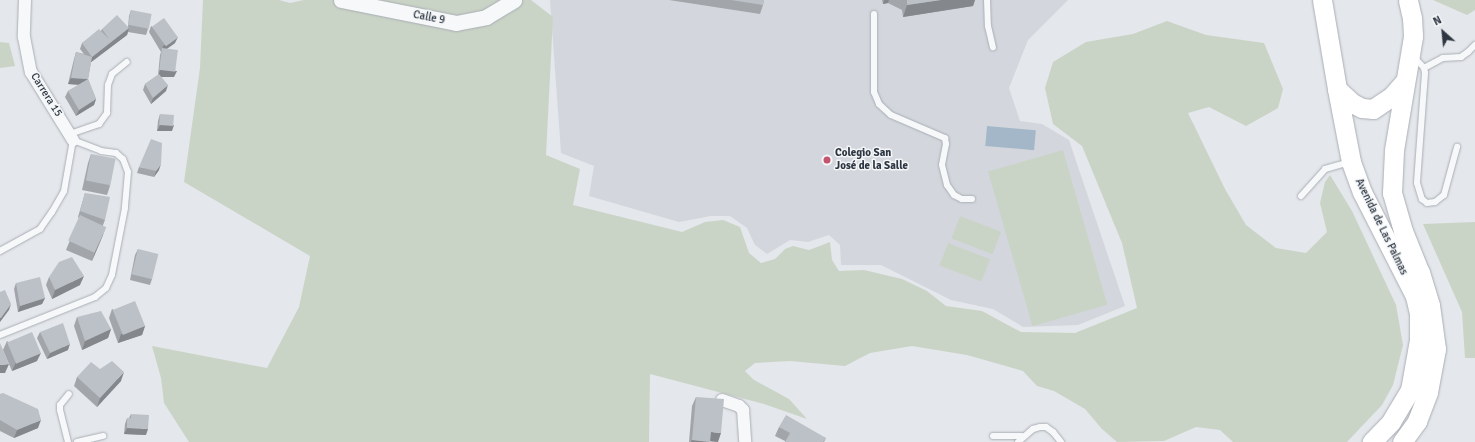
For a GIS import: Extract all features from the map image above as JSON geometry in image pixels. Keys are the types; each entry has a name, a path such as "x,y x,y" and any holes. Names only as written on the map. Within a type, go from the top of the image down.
{"main road":[{"name":"Avenida de Las Palmas","path":"1322,0 1336,89 1349,156 1362,192 1415,296 1419,314 1419,340 1410,390 1391,422 1372,442"},
{"name":"Avenida de Las Palmas","path":"1402,442 1417,421 1428,392 1436,349 1430,305 1420,273 1403,231 1392,193 1394,150 1404,82 1410,54 1412,18 1408,0"},
{"path":"1336,89 1352,103 1362,108 1373,109 1392,96 1404,82"}],"street":[{"name":"Carrera 15","path":"25,0 24,37 31,72 72,137"},
{"name":"Calle 9","path":"341,0 456,23 486,17 514,0"},
{"path":"722,400 739,406 743,410 746,442"}],"lane":[{"path":"987,0 988,26 993,48"},
{"path":"874,14 874,92 879,104 891,115 945,138 946,144 942,164 947,185 954,195 962,199 972,199"},
{"path":"1424,68 1443,58 1461,57 1475,45"},
{"path":"1410,54 1424,68 1417,183 1422,199 1427,203 1435,202 1444,195 1457,147"},
{"path":"72,137 99,124 107,112 108,85 112,74 127,62"},
{"path":"0,251 40,229 52,212 64,191 72,137"},
{"path":"0,335 95,297 106,288 112,275 125,208 128,172 123,159 116,153 101,151 72,137"},
{"path":"1301,196 1325,169 1349,156"},
{"path":"68,442 60,405 69,394"},
{"path":"1018,442 1022,436 1033,429 1046,427 1059,438 1061,442"},
{"path":"77,442 102,436"},
{"path":"993,436 1022,436"}],"shaded area":[{"name":"Colegio San José de la Salle","path":"550,0 1068,0 1028,40 1009,88 1020,121 1042,124 1069,140 1125,306 1078,325 1023,327 993,309 951,300 881,265 841,265 840,245 829,235 808,242 790,240 767,254 755,245 747,228 730,216 711,216 679,222 589,196 594,166 561,153"}],"green space":[{"path":"203,0 279,0 290,3 304,0 531,0 553,17 546,155 580,169 573,205 682,232 705,222 723,220 740,227 749,253 761,263 775,259 785,249 793,246 809,250 830,242 832,260 839,271 864,270 902,279 927,291 946,306 982,311 1021,332 1075,333 1137,308 1122,243 1082,146 1053,124 1045,88 1053,62 1086,42 1133,34 1167,21 1206,35 1264,43 1283,89 1278,108 1246,126 1209,107 1188,113 1225,189 1246,225 1276,248 1306,253 1327,232 1320,203 1325,182 1330,175 1352,211 1396,305 1403,345 1393,385 1382,405 1347,442 1233,442 1220,430 1196,427 1164,441 1117,442 1102,429 1085,409 1054,391 1037,386 1023,371 967,355 912,346 870,353 845,366 790,361 755,363 745,371 754,380 789,399 807,419 764,404 650,374 649,442 189,442 164,403 161,378 152,346 267,368 299,307 310,256 184,182 200,68"},
{"path":"1433,0 1475,0 1475,10 1467,15"},
{"path":"0,42 9,43 15,66 0,68"},
{"path":"1063,150 1107,305 1032,326 988,171"},
{"path":"960,216 1001,232 992,254 951,238"},
{"path":"1475,222 1475,358 1465,358 1462,312 1423,224"},
{"path":"948,243 990,259 981,282 939,265"}],"water":[{"path":"987,126 1036,130 1034,150 985,146"}],"building":[{"path":"731,0 764,0 763,5"},
{"path":"907,0 941,0 907,5"},
{"path":"131,10 152,14 149,29 128,25"},
{"path":"117,15 129,28 92,57 82,43 99,29 109,39 102,29"},
{"path":"164,18 178,37 166,46 152,27"},
{"path":"162,48 178,50 175,72 159,70"},
{"path":"76,52 92,57 88,79 71,78"},
{"path":"159,74 168,85 153,98 145,84"},
{"path":"88,79 96,99 79,110 68,91"},
{"path":"160,114 174,115 173,126 159,125"},
{"path":"151,139 162,143 161,164 156,171 139,167"},
{"path":"91,154 116,159 110,185 86,181"},
{"path":"85,193 110,197 105,220 80,211"},
{"path":"80,215 106,227 94,253 68,240"},
{"path":"138,249 158,254 152,279 132,274"},
{"path":"72,257 84,276 55,290 49,277 59,262"},
{"path":"40,277 45,298 20,306 16,283"},
{"path":"5,290 11,304 0,318 0,292"},
{"path":"135,301 145,326 123,335 113,310"},
{"path":"101,311 111,329 85,341 77,317"},
{"path":"63,323 70,344 50,353 40,332"},
{"path":"32,332 41,353 16,364 7,343"},
{"path":"0,343 9,364 0,365"},
{"path":"112,361 124,372 100,398 77,377 91,362 100,369"},
{"path":"3,393 38,409 41,420 17,430 0,420 0,394"},
{"path":"696,397 724,399 721,433 711,432 710,442 692,440"},
{"path":"131,414 149,415 148,429 127,428 127,418 131,418"},
{"path":"786,415 826,438 823,442 785,442 790,433 779,427"}],"place":[{"name":"Colegio San José de la Salle","path":"827,160"}]}
